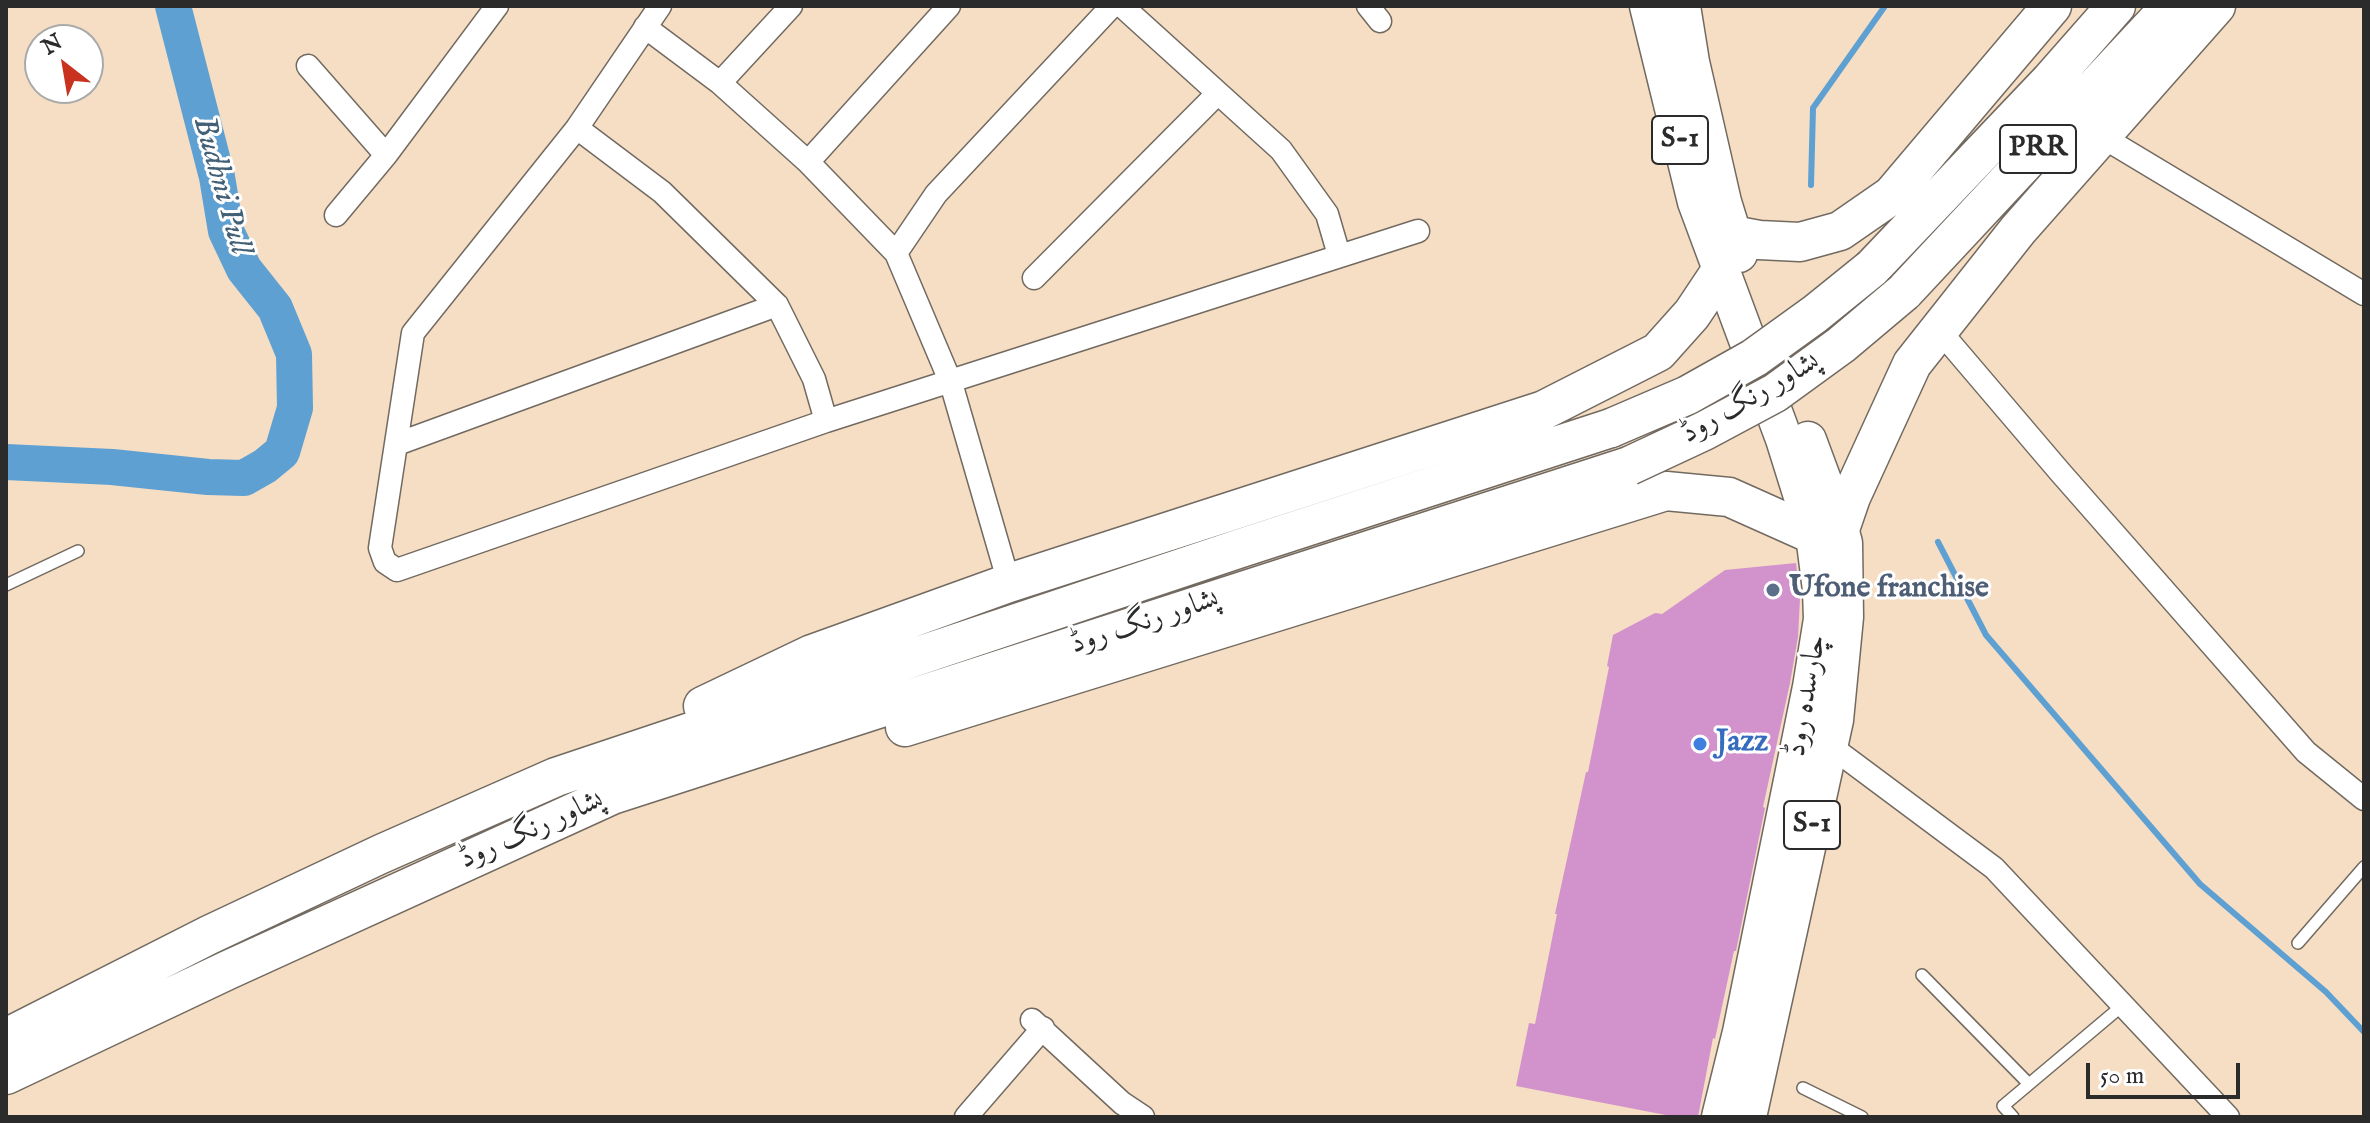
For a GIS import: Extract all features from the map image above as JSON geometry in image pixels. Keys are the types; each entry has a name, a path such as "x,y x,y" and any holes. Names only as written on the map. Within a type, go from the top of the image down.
{"highway":[{"path":"1732,235 1800,242 1840,231 1892,195 2052,6"},
{"name":"پشاور رنگ روڈ","path":"6,1038 209,935 381,854 556,777 1611,428 1688,395 1754,358 1872,268 2050,81 2116,6"},
{"name":"پشاور رنگ روڈ","path":"6,1075 242,963 612,795 1629,466 1704,431 1775,393 1841,345 1904,292 2171,6"},
{"path":"612,795 739,778 1666,491 1729,497 1827,532 1851,497 1912,364 2018,230 2216,6"},
{"path":"556,777 812,654 1009,583 1544,410 1658,352 1692,314 1720,272"}],"main road":[{"name":"چارسدہ روڈ","path":"1648,6 1696,202 1720,272 1784,439 1827,532 1844,543 1845,617 1835,720 1748,1117"},
{"name":"چارسدہ روڈ","path":"1682,6 1691,62 1732,235 1827,532 1821,590 1822,619 1816,659 1741,1032 1720,1117"}],"street":[{"path":"336,215 386,155 497,6"},
{"path":"660,6 577,128 413,333 380,548 385,562 397,570 826,421 1418,231"},
{"path":"720,83 791,6"},
{"path":"808,162 949,6"},
{"path":"896,253 936,194 1112,6"},
{"path":"1122,6 1281,150 1327,214 1339,255"},
{"path":"645,27 720,83 808,162 896,253 951,383 1009,583"},
{"path":"308,66 386,155"},
{"path":"1034,278 1217,94"},
{"path":"577,128 662,192 777,305 814,379 826,421"},
{"path":"2101,136 2364,294"},
{"path":"397,444 777,305"},
{"path":"1939,330 2080,496 2306,752 2364,799"},
{"path":"1829,745 1994,868 2228,1117"},
{"path":"966,1117 1037,1024 1116,1110 1143,1117"}],"lane":[{"path":"6,585 78,551"},
{"path":"2298,943 2364,867"},
{"path":"1922,975 2029,1084"},
{"path":"2013,1117 2003,1106 2123,1005"},
{"path":"1803,1088 1862,1117"}],"building":[{"path":"1796,563 1800,599 1798,637 1790,683 1736,951 1713,1038 1698,1117 1676,1117 1516,1086 1529,1023 1535,1024 1555,914 1588,772 1613,635 1655,613 1662,614 1725,570"}],"waterway":[{"name":"Budhni Pull","path":"6,462 244,478 282,452 295,408 294,354 275,308 244,269 226,231 217,177 173,6"},
{"path":"1811,185 1813,108 1885,6"},
{"path":"1938,542 1986,635 2200,884 2326,992 2364,1032"}],"place":[{"name":"Ufone franchise","path":"1773,590"},
{"name":"Jazz","path":"1700,744"}]}
